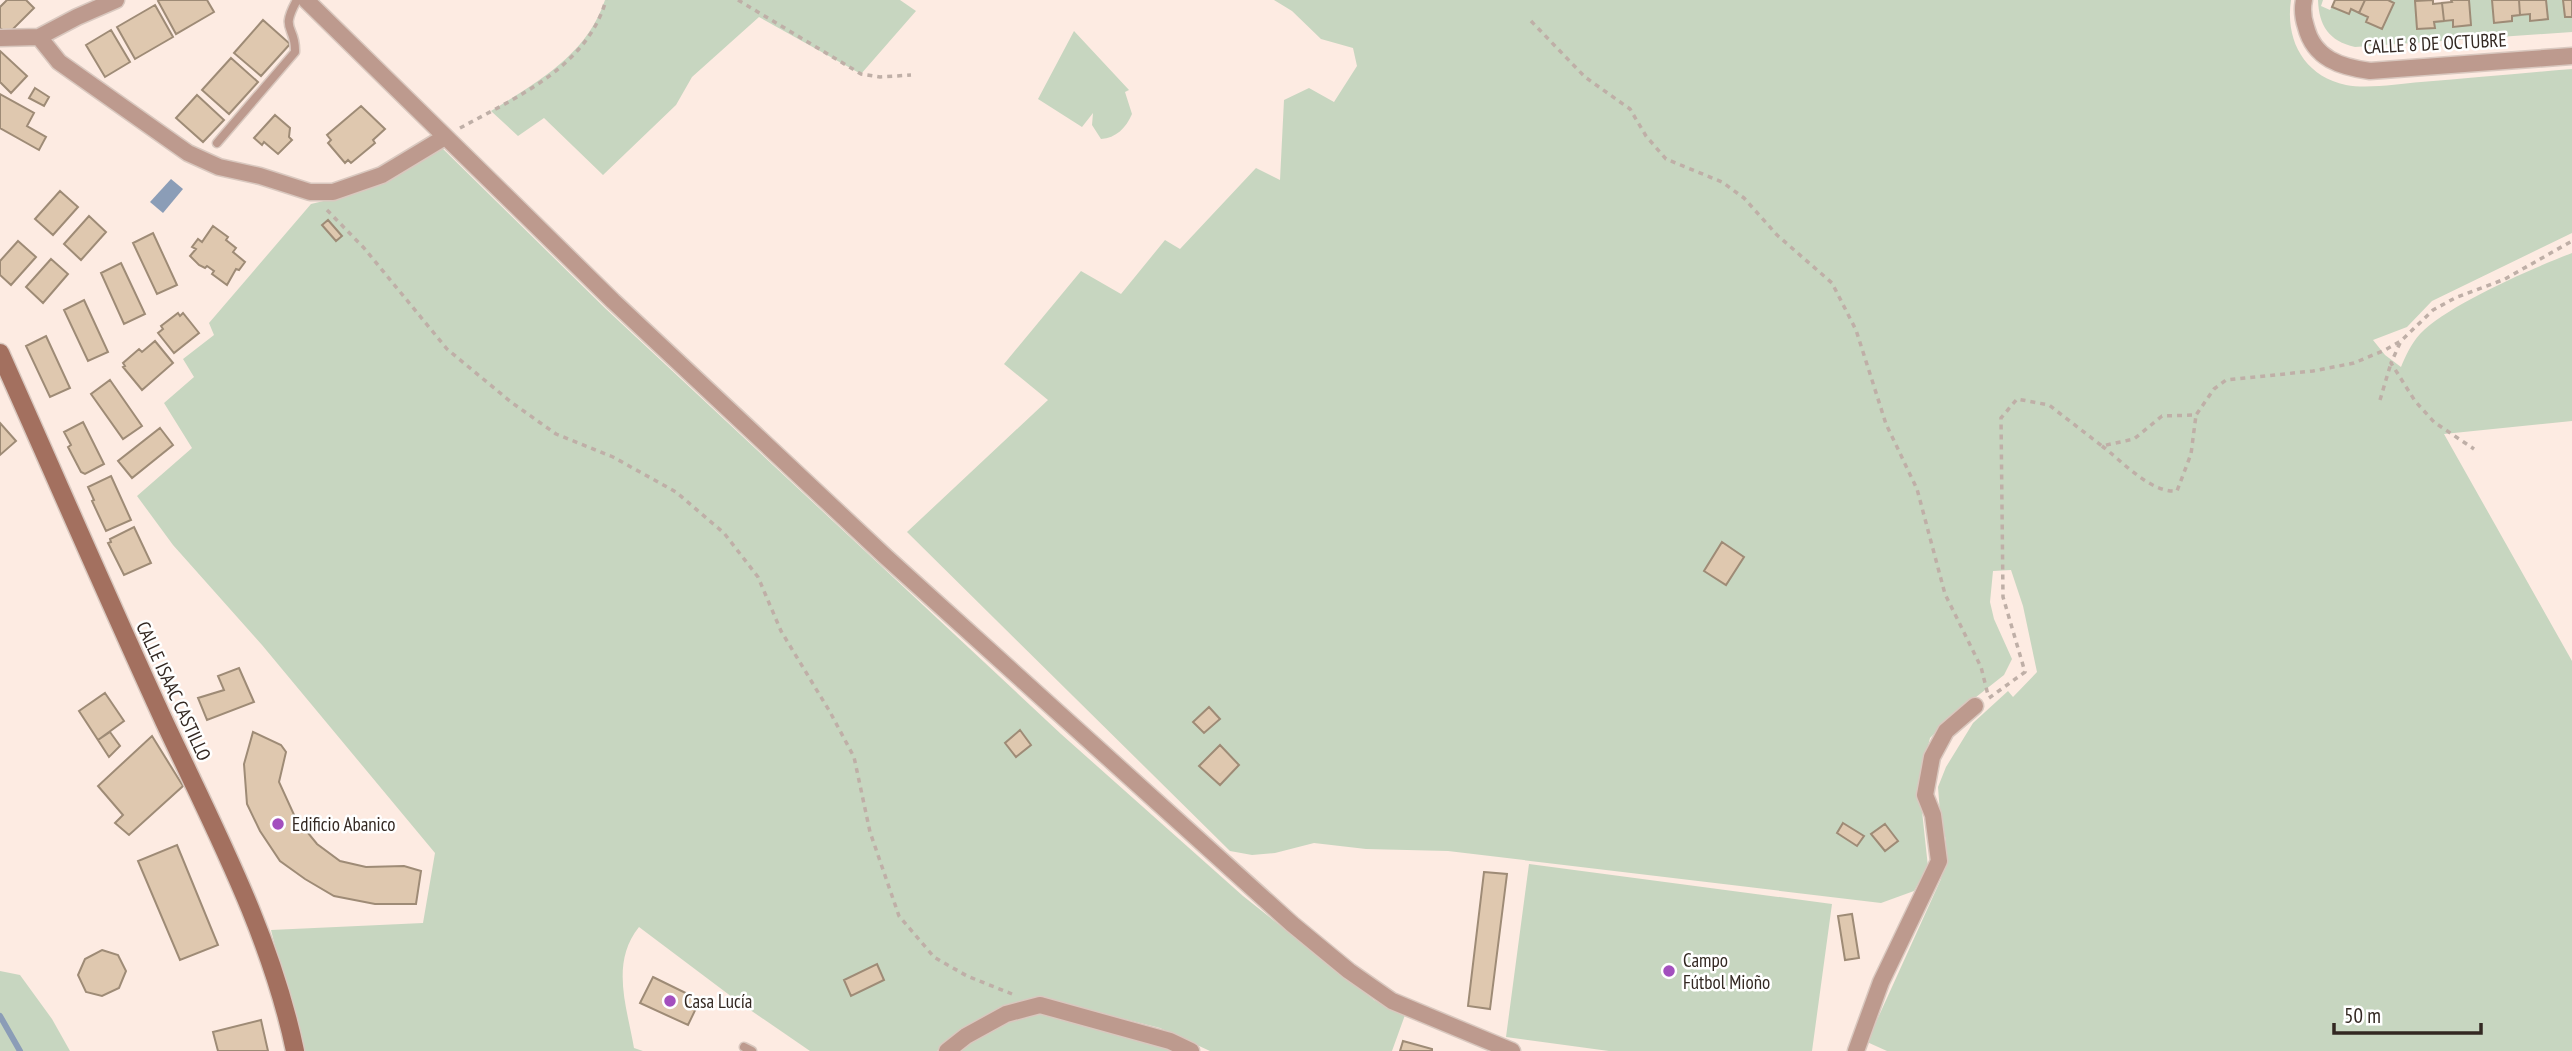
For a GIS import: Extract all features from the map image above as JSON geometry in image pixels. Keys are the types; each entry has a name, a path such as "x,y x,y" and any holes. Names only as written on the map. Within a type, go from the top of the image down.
{"street":[{"path":"0,38 39,37 116,0"},
{"path":"306,0 613,302 886,557 1292,924 1349,971 1392,1000 1512,1051"},
{"name":"CALLE 8 DE OCTUBRE","path":"2304,0 2302,8 2305,25 2314,47 2339,66 2370,71 2572,56"},
{"path":"39,37 59,62 188,153 219,167 260,176 310,192 333,192 382,174 445,137"},
{"name":"CALLE ISAAC CASTILLO","path":"0,353 239,883 288,1016 295,1051"},
{"path":"1856,1051 1881,982 1939,861 1933,816 1925,795 1932,757 1946,731 1982,702"},
{"path":"947,1051 965,1036 1006,1014 1040,1005 1170,1041 1191,1051"}],"lane":[{"path":"217,143 295,52 296,42 289,30 288,16 297,0"}],"path":[{"path":"445,137 540,84 581,49 600,20 606,0"},
{"path":"738,0 861,74 880,77 911,75"},
{"path":"1531,21 1585,77 1630,109 1646,136 1667,159 1722,181 1744,198 1777,235 1832,283 1856,330 1886,424 1917,488 1945,594 1982,667 1982,702"},
{"path":"310,192 364,248 447,349 556,434 613,457 676,492 724,533 758,577 781,631 853,757 870,832 899,916 934,957 967,976 1040,1005"},
{"path":"1982,702 2025,672 2003,597 2001,418 2017,399 2049,405 2146,481 2167,492 2176,491 2191,454 2196,415 2214,389 2226,380 2313,371 2354,363 2401,341 2433,310 2455,298 2505,279 2572,241"},
{"path":"2380,400 2401,341"},
{"path":"2391,363 2415,401 2434,422 2474,449"},
{"path":"2102,446 2134,439 2162,416 2196,415"}],"green space":[{"path":"605,0 900,0 916,11 861,74 759,17 692,77 676,105 603,175 544,118 518,136 491,111 542,78 573,52 586,37"},
{"path":"1274,0 2291,0 2291,29 2300,54 2319,74 2346,85 2383,86 2572,69 2572,233 2432,301 2407,327 2373,340 2385,355 2401,367 2420,334 2450,311 2514,278 2572,253 2572,421 2444,434 2572,661 2572,1051 1887,1051 1867,1042 1941,879 1946,841 1938,787 1946,767 1973,723 2008,691 2013,697 2037,672 2023,606 2011,570 1993,571 1990,602 1994,619 2012,659 2004,675 1952,716 1930,738 1919,783 1928,867 1914,891 1881,903 1448,851 1366,849 1314,843 1275,853 1252,855 1230,851 907,532 1048,400 1004,364 1081,271 1121,294 1165,240 1180,249 1256,168 1280,180 1284,100 1309,88 1334,102 1357,66 1353,48 1321,39 1292,11"},
{"path":"2318,0 2323,0 2321,6 2330,10 2335,0 2333,7 2348,14 2351,9 2368,17 2366,22 2381,29 2393,3 2388,0 2421,0 2415,1 2417,28 2435,27 2434,22 2453,20 2454,27 2471,25 2469,0 2492,0 2495,23 2512,21 2512,16 2529,14 2530,21 2547,19 2546,0 2563,0 2565,17 2572,17 2572,32 2355,47 2338,41 2327,31 2323,25"},
{"path":"1074,31 1129,90 1125,92 1132,114 1124,128 1111,137 1101,139 1092,125 1093,113 1082,127 1038,99"},
{"path":"440,146 606,309 1061,734 1243,896 1374,1000 1405,1015 1392,1051 1210,1051 1160,1028 1049,1000 956,1037 937,1051 810,1051 740,1003 639,927 625,955 623,986 634,1048 643,1051 301,1051 271,930 423,923 435,853 262,645 173,545 137,496 192,448 164,403 194,377 183,359 214,335 209,323 311,204 336,198"},
{"name":"Campo Fútbol Mioño","path":"1529,864 1832,904 1812,1051 1609,1051 1506,1037"},
{"path":"0,971 20,975 52,1019 70,1051 0,1051"},
{"path":"1037,1013 1077,1019 1179,1051 957,1051 992,1028"}],"water":[{"path":"171,179 183,189 163,213 150,202"}],"building":[{"path":"7,0 26,0 34,8 8,34 0,28 0,7"},
{"path":"207,0 214,12 176,34 158,1"},
{"path":"2335,0 2365,0 2359,13 2351,9 2349,14 2332,7"},
{"path":"2365,0 2388,0 2394,3 2382,29 2366,22 2368,17 2359,13"},
{"path":"2433,0 2433,4 2442,3 2444,21 2434,22 2435,28 2417,29 2415,1"},
{"path":"2451,0 2469,0 2471,25 2453,27 2453,20 2444,21 2442,3 2452,2"},
{"path":"2492,0 2519,0 2520,15 2512,16 2512,21 2494,23"},
{"path":"2519,0 2546,0 2548,19 2530,21 2530,14 2520,15"},
{"path":"2563,0 2572,0 2572,17 2565,17"},
{"path":"155,5 173,37 135,59 117,27"},
{"path":"263,20 290,44 261,76 234,53"},
{"path":"111,30 130,62 105,77 86,45"},
{"path":"0,51 27,76 11,93 0,82"},
{"path":"231,58 258,82 229,114 202,90"},
{"path":"35,88 49,97 44,106 29,98"},
{"path":"0,94 34,113 27,126 46,137 39,150 0,128"},
{"path":"197,95 224,120 203,142 176,118"},
{"path":"361,106 385,129 373,140 375,143 351,163 348,160 345,163 328,143 331,140 327,135"},
{"path":"275,115 290,128 289,137 292,140 278,154 264,142 262,145 254,138"},
{"path":"60,191 78,207 53,235 35,219"},
{"path":"89,216 106,232 81,260 64,244"},
{"path":"328,220 342,236 336,241 322,225"},
{"path":"213,226 228,237 226,240 236,248 233,252 245,262 239,270 236,269 227,285 212,274 214,271 199,265 190,256 196,249 192,247 198,239 202,242"},
{"path":"153,233 177,285 157,294 133,243"},
{"path":"18,241 36,257 11,285 0,275 0,261"},
{"path":"51,259 68,274 43,303 26,287"},
{"path":"121,263 145,314 124,324 101,273"},
{"path":"84,300 108,352 88,361 64,310"},
{"path":"178,313 180,316 183,313 199,333 174,353 158,333 163,329 161,326"},
{"path":"46,336 70,388 50,397 26,346"},
{"path":"155,341 173,363 142,390 123,367 123,363 139,349 142,352"},
{"path":"110,380 142,426 123,439 91,394"},
{"path":"83,422 104,464 85,474 81,472 68,447 71,445 64,432"},
{"path":"0,423 16,441 0,455"},
{"path":"160,428 173,445 132,478 118,461"},
{"path":"111,476 131,520 106,531 88,487"},
{"path":"134,527 151,563 124,575 108,543 111,542 110,539"},
{"path":"1722,542 1744,557 1726,585 1704,571"},
{"path":"239,668 254,702 207,720 198,698 224,690 218,676"},
{"path":"105,693 124,721 98,740 79,711"},
{"path":"1209,707 1220,719 1204,733 1193,722"},
{"path":"1020,730 1031,745 1016,757 1005,743"},
{"path":"110,732 120,746 109,757 98,740"},
{"name":"Edificio Abanico","path":"253,732 281,745 286,752 279,782 295,817 317,844 340,861 366,867 404,866 421,871 416,904 375,904 334,896 280,861 260,831 247,804 244,764"},
{"path":"152,736 183,786 129,835 115,823 123,815 98,786"},
{"path":"1220,745 1239,765 1220,785 1199,766"},
{"path":"1843,823 1864,836 1857,846 1837,833"},
{"path":"1885,824 1898,841 1885,851 1871,834"},
{"path":"177,845 218,945 180,960 138,861"},
{"path":"1484,872 1507,874 1490,1009 1468,1006"},
{"path":"1852,914 1859,958 1845,960 1838,916"},
{"path":"102,950 118,955 126,971 119,988 102,996 86,992 78,975 85,959"},
{"path":"877,964 884,980 851,996 844,980"},
{"name":"Casa Lucía","path":"653,977 700,1000 688,1025 640,1003"},
{"path":"261,1020 268,1051 218,1051 213,1032"},
{"path":"1403,1041 1432,1049 1432,1051 1400,1051"}],"waterway":[{"path":"0,1016 20,1051"}],"place":[{"name":"Edificio Abanico","path":"278,824"},
{"name":"Campo Fútbol Mioño","path":"1669,971"},
{"name":"Casa Lucía","path":"670,1001"}]}
